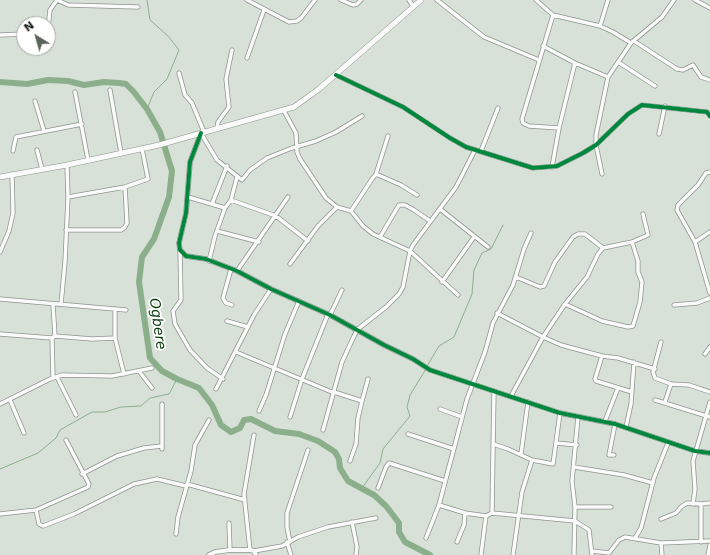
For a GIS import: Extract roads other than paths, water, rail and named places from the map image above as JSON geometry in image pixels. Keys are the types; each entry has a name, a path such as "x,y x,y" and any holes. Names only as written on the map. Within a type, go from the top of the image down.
{"main road":[{"path":"0,177 67,165 173,142 217,128 284,111 302,104 421,0"}],"street":[{"path":"49,16 50,10 57,0 68,4 138,7"},
{"path":"247,0 288,22 293,22 301,18 315,0"},
{"path":"255,5 258,0"},
{"path":"341,0 353,5 357,4 361,0"},
{"path":"409,0 413,6"},
{"path":"436,0 484,37 539,60"},
{"path":"536,0 553,15 600,26 633,42 677,69 683,70 694,65 701,77 710,80"},
{"path":"600,26 608,0"},
{"path":"602,174 596,145 597,125 608,77 633,42 662,17 674,0"},
{"path":"695,0 710,8"},
{"path":"247,58 264,10"},
{"path":"553,15 539,60 533,87 522,119 523,123 529,126 559,128"},
{"path":"0,35 16,34"},
{"path":"543,46 575,63 608,77"},
{"path":"217,128 218,122 229,107 226,79 232,50"},
{"path":"618,62 655,86"},
{"path":"552,167 559,128 575,63"},
{"path":"179,74 184,93 192,103 202,134 217,160 227,166 237,177 242,180 250,170 267,158 297,146 316,141 336,132 362,116"},
{"path":"336,75 402,107 450,138 475,150 528,167 552,167 561,164 596,145 637,107 649,104 709,113"},
{"path":"110,90 121,153"},
{"path":"75,92 88,160"},
{"path":"35,101 44,132"},
{"path":"659,134 665,106"},
{"path":"481,151 498,108"},
{"path":"284,111 295,130 300,160 326,198 337,207 351,211 363,226 380,237 410,251 442,282 458,295"},
{"path":"13,151 16,137 82,124"},
{"path":"202,134 190,162 188,196 179,243 181,300 172,311 175,324 190,350 207,368 223,379"},
{"path":"351,211 376,174 388,136"},
{"path":"68,197 125,187 148,178 142,149"},
{"path":"38,150 42,169"},
{"path":"323,430 342,362 358,329 386,307 403,287 410,251 464,174 475,150"},
{"path":"60,304 65,262 68,197 67,165"},
{"path":"212,204 227,166"},
{"path":"710,172 706,173 677,208 695,242 706,273 710,293"},
{"path":"0,252 9,231 13,213 12,174"},
{"path":"376,174 401,185 417,195"},
{"path":"209,261 217,231 225,208 231,200 237,177"},
{"path":"66,230 121,230 127,223 125,187"},
{"path":"188,196 225,208"},
{"path":"237,271 288,197"},
{"path":"231,200 276,216 308,241"},
{"path":"380,237 399,205 405,205 430,221"},
{"path":"290,264 318,226 337,207"},
{"path":"440,209 488,247"},
{"path":"511,396 543,337 565,304 587,277 598,254 603,248 632,242 648,235 643,214"},
{"path":"217,231 258,242"},
{"path":"695,242 710,232"},
{"path":"426,538 439,505 472,385 485,352 497,313 516,277 531,233"},
{"path":"516,277 540,287 544,286 555,262 573,237 578,234 586,234 603,248"},
{"path":"442,282 474,237"},
{"path":"565,304 592,317 628,327 633,326 640,302 642,282 638,272 638,261 632,242"},
{"path":"180,250 186,256 209,261 237,271 329,314 384,345 414,359 430,370 560,413 605,421 626,427 668,443 695,451 710,453"},
{"path":"231,269 223,298 226,303 232,304"},
{"path":"706,273 710,271"},
{"path":"216,389 223,379 248,327 271,288"},
{"path":"290,417 302,378 329,314 342,290"},
{"path":"674,305 697,303 710,298"},
{"path":"0,299 53,305 60,304 126,310"},
{"path":"259,411 275,369 283,338 299,301"},
{"path":"53,305 55,377 76,415"},
{"path":"115,309 115,338 124,374"},
{"path":"497,313 543,337 561,344 602,356 634,362 655,369"},
{"path":"227,321 248,327"},
{"path":"0,334 92,339 115,338"},
{"path":"661,342 653,372 655,378 671,384 683,384 710,392"},
{"path":"705,354 710,347"},
{"path":"236,352 275,369 302,378 334,393 362,401"},
{"path":"602,356 595,379 632,392"},
{"path":"626,427 632,392 634,362"},
{"path":"0,404 55,377 68,374 106,376 152,368"},
{"path":"139,371 152,388"},
{"path":"350,461 356,444 358,418 368,379"},
{"path":"665,402 671,384"},
{"path":"605,421 618,388"},
{"path":"492,513 494,391"},
{"path":"10,400 24,433"},
{"path":"655,400 708,417"},
{"path":"521,454 528,402"},
{"path":"693,504 695,489 693,461 695,451 708,417 710,402"},
{"path":"82,474 117,456 134,450 162,448 162,404"},
{"path":"440,409 462,417"},
{"path":"492,444 521,454 532,460 552,464 560,413"},
{"path":"574,555 575,507 573,494 578,417"},
{"path":"176,534 178,517 187,485 195,445 209,420"},
{"path":"614,456 609,455 616,424"},
{"path":"408,434 454,449"},
{"path":"253,552 244,487 254,435"},
{"path":"0,514 36,510 88,487 89,484 82,474 66,440"},
{"path":"556,443 577,445"},
{"path":"635,538 641,528 653,483 668,443"},
{"path":"292,555 287,527 287,513 298,474 308,450"},
{"path":"513,555 522,492 532,460"},
{"path":"378,488 389,463 445,481"},
{"path":"574,467 624,475 653,483"},
{"path":"36,510 39,524 42,526 74,514 134,484 157,480 187,485 245,500"},
{"path":"661,519 676,514 681,507 687,503 710,503"},
{"path":"701,504 701,542"},
{"path":"439,505 465,513 486,516 492,513 575,521 589,530 592,553 609,554 621,538 635,538 661,543 710,542"},
{"path":"575,507 611,507"},
{"path":"457,542 464,525 465,513"},
{"path":"481,555 486,516"},
{"path":"209,555 215,552 230,550 253,552 282,546 298,537 328,527 376,518"},
{"path":"352,522 356,555"},
{"path":"229,523 230,550"},
{"path":"661,543 662,555"},
{"path":"708,555 710,545"}],"waterway":[{"path":"147,0 150,20 168,36 179,50 167,79 154,92 147,109"},
{"name":"Ogbere","path":"0,82 27,84 48,80 68,81 84,85 104,82 119,83 126,84 133,91 147,109 160,132 172,171 169,197 154,239 142,257 139,282 150,358 162,371 199,388 212,405 221,425 231,432 240,428 244,420 251,419 275,431 299,434 318,441 335,452 339,459 340,468 348,481 374,495 386,506 399,523 399,532 405,542 430,555"},
{"path":"427,366 439,346 454,337 472,294 474,270 482,253 491,249 503,225"},
{"path":"362,488 380,463 383,449 410,416 407,407 410,395 426,369"},
{"path":"0,469 38,453 56,438 60,430 92,412 105,412 121,407 141,406 150,398 169,394 177,379"}]}
